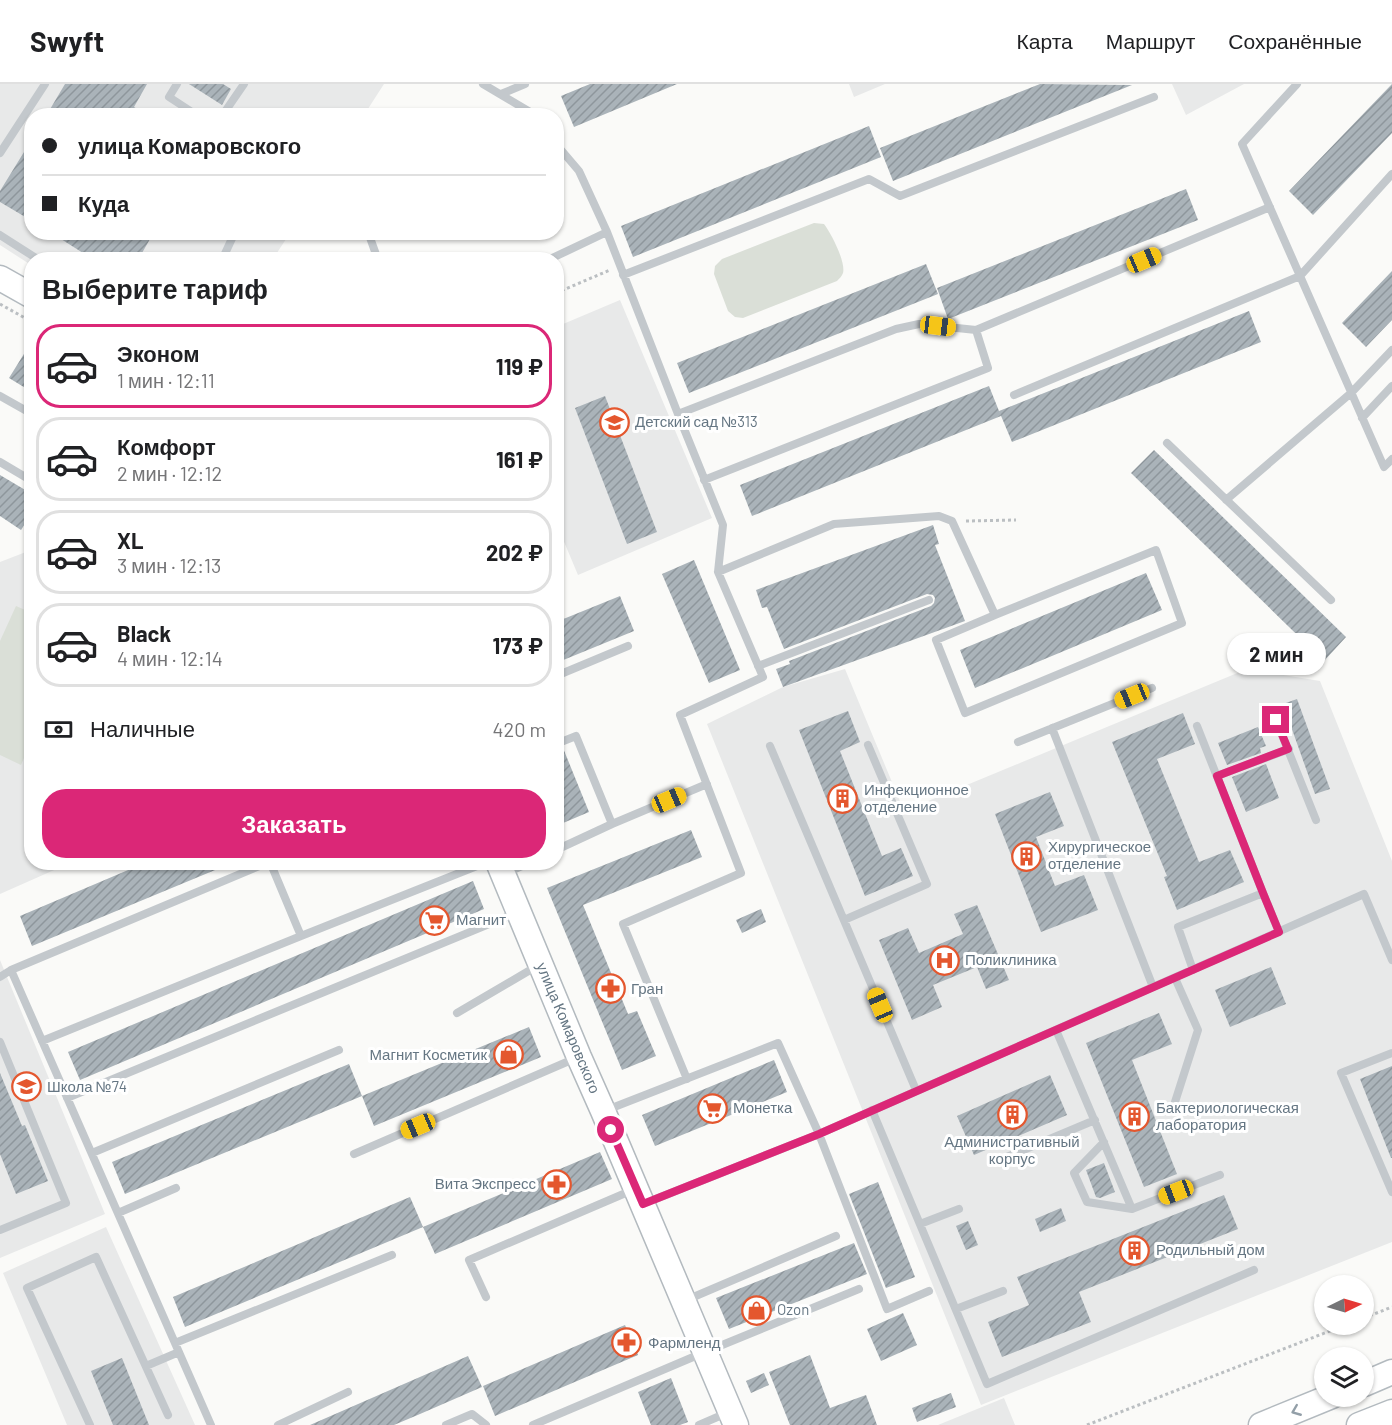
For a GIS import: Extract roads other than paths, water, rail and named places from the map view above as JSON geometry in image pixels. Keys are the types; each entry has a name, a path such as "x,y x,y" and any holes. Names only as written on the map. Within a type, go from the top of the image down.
{"street":[{"path":"0,278 24,292"},
{"name":"улица Комаровского","path":"498,870 519,912 733,1418"},
{"path":"1374,1380 1392,1372"},
{"path":"1261,1425 1314,1403"},
{"path":"1359,1425 1392,1412"}],"lane":[{"path":"29,108 45,84"},
{"path":"177,84 169,97 186,108"},
{"path":"228,108 244,84"},
{"path":"483,84 523,108"},
{"path":"501,94 525,84"},
{"path":"1297,84 1242,144 1384,467 1392,459"},
{"path":"621,270 869,180 900,196 1154,97"},
{"path":"0,153 24,116"},
{"path":"564,153 579,171 607,232 723,525 718,572 763,677 680,715 741,873 623,924 687,1079"},
{"path":"1014,395 1300,276 1392,174"},
{"path":"678,414 896,329 919,324 976,330 1270,207"},
{"path":"564,252 607,232"},
{"path":"0,235 27,252"},
{"path":"704,480 988,368 976,330"},
{"path":"1226,500 1352,393 1392,350"},
{"path":"1362,418 1392,386"},
{"path":"0,396 24,410"},
{"path":"1167,443 1331,600"},
{"path":"0,462 24,476"},
{"path":"718,572 834,524 939,516 952,521 996,615"},
{"path":"1156,550 1182,623 965,712 936,640 996,615 1156,550"},
{"path":"758,666 929,600"},
{"path":"564,673 627,646"},
{"path":"1018,742 1152,688"},
{"path":"1276,720 1316,820"},
{"path":"1197,726 1279,932"},
{"path":"1052,728 1153,987"},
{"path":"564,740 576,735 612,824"},
{"path":"844,920 927,884 868,745"},
{"path":"770,746 916,1090"},
{"path":"1217,776 1288,749"},
{"path":"564,846 707,784"},
{"path":"0,977 11,970 250,870"},
{"path":"272,870 301,936"},
{"path":"42,1041 301,936 485,870"},
{"path":"1193,970 1178,927 1263,893"},
{"path":"486,1297 469,1260 639,1196 819,1134 1364,894 1392,960"},
{"path":"67,1098 519,912"},
{"path":"457,1013 540,964"},
{"path":"11,970 211,1425"},
{"path":"1175,978 1198,1030 1175,1102"},
{"path":"1056,1030 1132,1209"},
{"path":"0,1042 66,1203 0,1230"},
{"path":"603,1111 778,1043 819,1134 887,1309 929,1291"},
{"path":"92,1153 339,1050"},
{"path":"1392,1053 1341,1073 1392,1192"},
{"path":"354,1154 579,1057"},
{"path":"872,1110 987,1384 1254,1270"},
{"path":"998,1161 1095,1120"},
{"path":"1104,1142 1074,1173 1087,1202 1132,1209 1220,1176"},
{"path":"117,1213 176,1188"},
{"path":"920,1224 959,1209"},
{"path":"684,1301 836,1236"},
{"path":"146,1366 177,1348 392,1255"},
{"path":"90,1425 27,1288 96,1257 168,1415"},
{"path":"533,1425 860,1289"},
{"path":"956,1309 1003,1291"},
{"path":"278,1425 348,1392"},
{"path":"446,1425 472,1414 486,1425"},
{"path":"699,1425 733,1418"}],"place":[{"name":"Детский сад №313","path":"614,422"},
{"name":"Инфекционное отделение","path":"843,799"},
{"name":"Хирургическое отделение","path":"1027,856"},
{"name":"Магнит","path":"435,920"},
{"name":"Поликлиника","path":"944,960"},
{"name":"Гран","path":"610,989"},
{"name":"Магнит Косметик","path":"508,1055"},
{"name":"Школа №74","path":"26,1087"},
{"name":"Монетка","path":"712,1108"},
{"name":"Административный корпус","path":"1012,1115"},
{"name":"Бактериологическая лаборатория","path":"1135,1117"},
{"name":"Вита Экспресс","path":"557,1184"},
{"name":"Родильный дом","path":"1135,1250"},
{"name":"Ozon","path":"756,1310"},
{"name":"Фармленд","path":"627,1343"}]}
